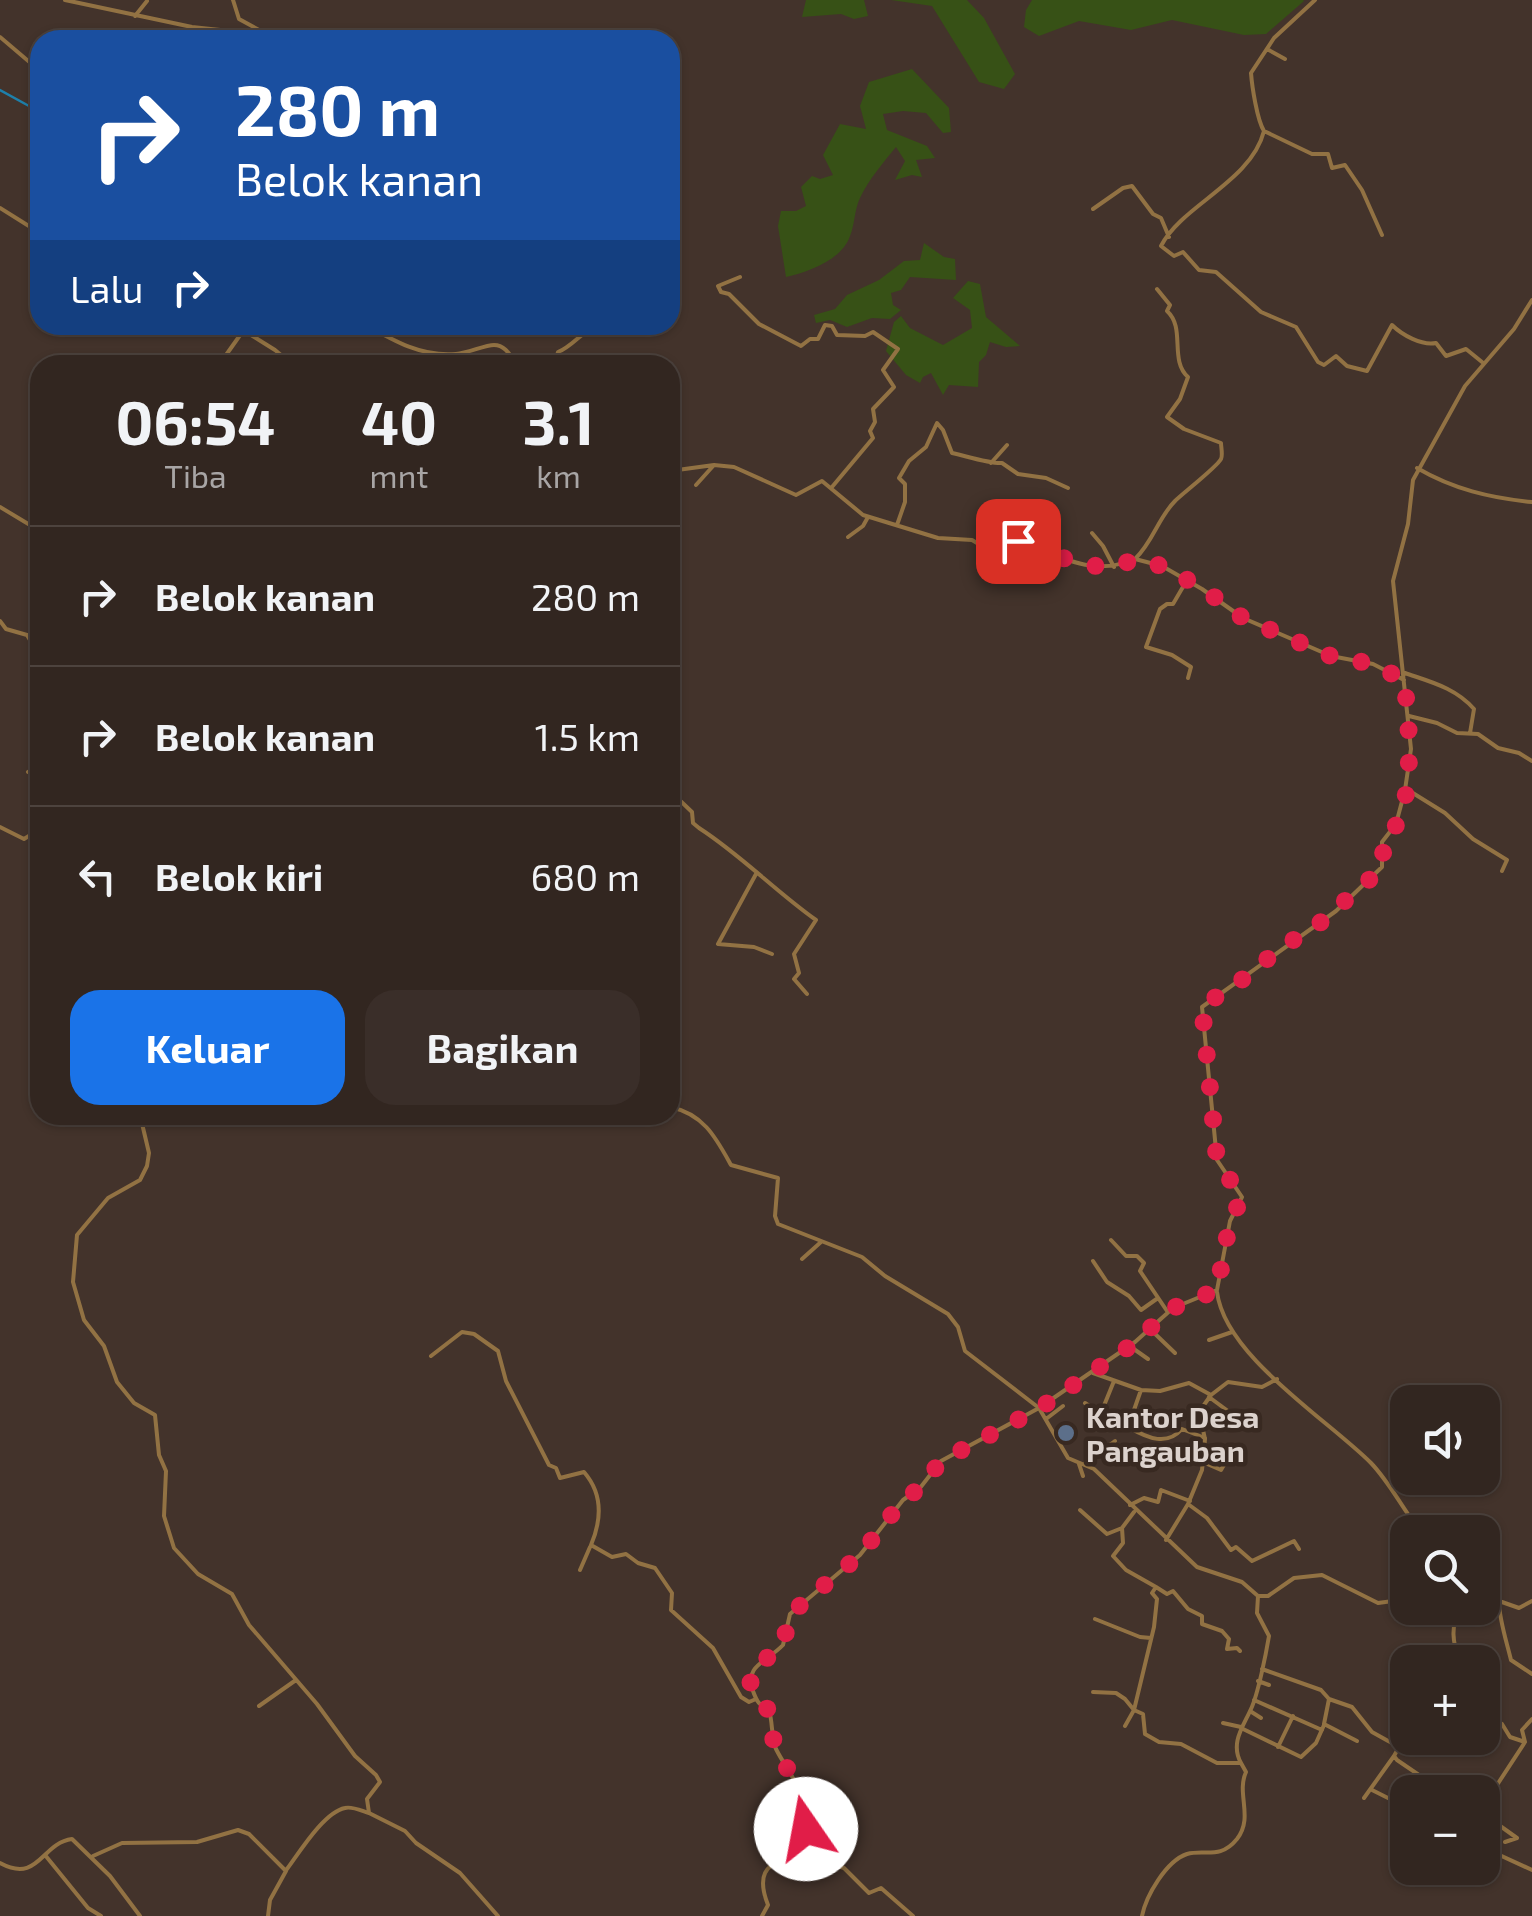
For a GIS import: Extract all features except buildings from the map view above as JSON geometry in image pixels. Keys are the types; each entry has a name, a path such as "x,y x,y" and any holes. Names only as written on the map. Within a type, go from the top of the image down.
{"street":[{"path":"66,0 212,30"},
{"path":"234,0 239,18 260,30"},
{"path":"1315,0 1266,49 1250,76 1259,108 1258,120 1264,131 1312,154 1328,154 1332,168 1346,166 1362,190 1382,235"},
{"path":"135,16 147,1"},
{"path":"0,37 30,62"},
{"path":"1266,49 1284,60"},
{"path":"1264,131 1236,174 1193,210 1161,246 1170,255 1183,252 1198,270 1216,272 1261,312 1296,327 1318,362 1324,365 1336,356 1347,366 1367,371 1392,326 1410,338 1436,344 1446,356 1466,349 1483,364"},
{"path":"1093,208 1132,186 1153,214 1161,218 1168,236"},
{"path":"0,208 30,226"},
{"path":"740,277 718,286 721,292 729,294 760,324 801,346 810,339 818,339 825,325 832,326 837,335 865,336 872,331 898,349 883,370 894,387 872,410 873,438 832,486"},
{"path":"680,470 714,465 750,473 794,495 822,481 832,486 856,512 938,538 972,540 1004,560 1034,546 1078,566 1114,568 1136,559 1174,503 1192,490 1222,454 1220,443 1167,418 1188,377 1180,370 1176,320 1167,310 1170,304 1157,288"},
{"path":"1409,1515 1374,1466 1276,1379 1232,1332 1217,1290 1230,1221 1241,1200 1223,1173 1214,1142 1202,1009 1209,1000 1336,911 1378,872 1384,861 1382,842 1394,829 1412,749 1393,581 1408,524 1416,468 1465,386 1514,329 1532,300"},
{"path":"249,335 281,355"},
{"path":"384,335 417,350 456,354 493,345 501,346 509,355"},
{"path":"557,355 582,335"},
{"path":"896,526 906,502 905,484 899,478 909,461 926,447 936,424 943,430 952,454 1002,463 1018,474 1052,479 1068,488"},
{"path":"991,463 1007,445"},
{"path":"696,485 714,465"},
{"path":"1416,468 1471,492 1532,502"},
{"path":"0,506 30,524"},
{"path":"1025,516 1012,536 1026,548"},
{"path":"848,537 868,517"},
{"path":"1092,533 1104,546 1114,568"},
{"path":"1136,559 1162,566 1243,618 1331,656 1373,664 1443,686 1463,697 1474,710 1470,733"},
{"path":"1187,580 1173,604 1160,608 1146,646 1190,666 1188,678"},
{"path":"0,621 6,629 27,636 30,641"},
{"path":"1409,716 1470,733 1532,761"},
{"path":"1406,788 1507,860 1502,871"},
{"path":"680,801 692,812 693,823 744,859 756,874 816,920 794,954 800,972 794,979 807,994"},
{"path":"0,828 24,839 30,835"},
{"path":"756,874 718,944 753,946 772,954"},
{"path":"680,1110 710,1129 730,1164 778,1178 778,1224 862,1257 885,1276 948,1314 958,1327 965,1351 1040,1408 1068,1458 1082,1464 1197,1567 1242,1582 1258,1596 1268,1596 1294,1578 1322,1574 1378,1604 1390,1602"},
{"path":"142,1125 149,1154 140,1180 108,1198 77,1235 72,1282 84,1320 104,1346 122,1390 134,1403 156,1416 159,1455 166,1471 164,1516 174,1548 198,1574 232,1594 250,1625 355,1756 380,1779 368,1799 369,1813"},
{"path":"1111,1240 1127,1256 1137,1256 1144,1263 1140,1271 1167,1312"},
{"path":"802,1259 821,1242"},
{"path":"1093,1261 1112,1288 1128,1296 1140,1310 1158,1298"},
{"path":"912,1916 882,1888 870,1893 817,1849 806,1829 800,1791 774,1745 770,1710 756,1700 749,1682 751,1671 783,1645 790,1614 860,1555 903,1500 920,1488 941,1461 1040,1408 1130,1346 1167,1312 1217,1290"},
{"path":"1151,1330 1174,1353"},
{"path":"431,1356 462,1332 474,1334 498,1351 506,1381 549,1465 556,1468 560,1478 584,1472 595,1486 600,1521 580,1570"},
{"path":"1210,1340 1232,1332"},
{"path":"1130,1346 1148,1359"},
{"path":"1092,1372 1141,1390 1160,1390 1185,1382 1232,1414"},
{"path":"1166,1540 1189,1503 1204,1462 1205,1438 1199,1412 1210,1396 1228,1382 1262,1388 1276,1379"},
{"path":"1100,1414 1114,1380"},
{"path":"1141,1390 1128,1427 1166,1442 1173,1440 1181,1429 1205,1438"},
{"path":"1085,1403 1110,1420"},
{"path":"1046,1419 1063,1406"},
{"path":"1082,1464 1115,1441"},
{"path":"1204,1462 1221,1470 1232,1451"},
{"path":"1082,1464 1083,1476"},
{"path":"1080,1510 1109,1535 1122,1528 1144,1498 1158,1502 1161,1490 1189,1503 1207,1518 1231,1550 1236,1547 1252,1560 1294,1541 1300,1549"},
{"path":"1122,1528 1123,1542 1114,1556 1126,1570 1168,1594 1173,1591 1188,1609 1202,1616 1202,1624 1223,1632 1229,1639 1228,1650 1237,1648 1240,1652"},
{"path":"592,1545 612,1557 626,1554 657,1570 672,1592 672,1612 713,1648 741,1697 749,1702 756,1700"},
{"path":"1125,1726 1134,1710 1151,1638 1157,1600 1152,1592 1156,1587"},
{"path":"1142,1916 1156,1884 1176,1862 1189,1854 1205,1856 1223,1850 1240,1834 1246,1818 1240,1783 1246,1772 1236,1752 1241,1728 1254,1700 1269,1636 1257,1613 1258,1596"},
{"path":"1500,1602 1520,1608 1532,1601"},
{"path":"1500,1613 1511,1660 1532,1674"},
{"path":"1095,1619 1151,1638"},
{"path":"1262,1669 1321,1690 1328,1699 1352,1707 1372,1732 1397,1746 1364,1798"},
{"path":"260,1706 296,1680"},
{"path":"1258,1681 1269,1685"},
{"path":"1092,1692 1125,1698 1134,1710 1144,1714 1145,1734 1150,1739 1195,1746 1217,1762 1241,1763"},
{"path":"1223,1723 1302,1757 1316,1743 1323,1728 1328,1699"},
{"path":"1254,1700 1357,1741"},
{"path":"1250,1711 1261,1718"},
{"path":"1278,1746 1293,1716"},
{"path":"1500,1781 1524,1742 1522,1729 1532,1718"},
{"path":"1500,1723 1510,1737 1524,1742"},
{"path":"1394,1756 1420,1775"},
{"path":"1370,1789 1390,1799"},
{"path":"268,1916 270,1900 286,1870 324,1821 346,1807 369,1813 405,1831 460,1873 498,1916"},
{"path":"1500,1824 1517,1837 1505,1842"},
{"path":"762,1916 768,1905 762,1888 764,1875 772,1864 797,1848 806,1829"},
{"path":"93,1856 122,1843 197,1842 238,1830 249,1834 286,1870"},
{"path":"0,1863 18,1870 31,1866 68,1839 76,1840 140,1916"},
{"path":"1500,1855 1532,1870"},
{"path":"46,1856 88,1908 101,1916"}],"green space":[{"path":"806,0 864,0 868,16 802,17"},
{"path":"891,0 967,0 984,18 1015,74 1004,89 979,82 932,6"},
{"path":"1032,0 1304,1 1266,34 1244,35 1172,20 1131,30 1079,21 1039,36 1024,27"},
{"path":"912,69 949,108 951,132 943,133 926,113 883,114 887,130 927,146 935,158 916,160 922,177 912,175 895,180 905,161 896,147 864,191 850,236 840,252 814,268 786,277 778,226 781,211 806,206 801,187 812,176 820,179 833,175 823,155 840,124 866,129 860,106 869,82"},
{"path":"924,243 944,257 955,259 956,280 910,277 901,290 891,293 893,305 901,310 890,319 872,318 847,327 830,320 816,323 814,315 835,309 847,295 879,280 904,261 920,260"},
{"path":"968,281 980,284 986,317 1020,346 990,342 979,362 978,387 949,385 943,395 931,373 920,383 906,375 886,351 894,322 901,316 910,328 943,345 972,328 970,310 953,298"}],"waterway":[{"path":"0,90 30,105"}],"place":[{"name":"Kantor Desa Pangauban","path":"1066,1433"}],"route":[{"path":"806,1829 800,1791 774,1745 770,1710 756,1700 749,1682 751,1671 783,1645 790,1614 860,1555 903,1500 920,1488 941,1461 1040,1408 1152,1330 1173,1308 1217,1290 1224,1243 1242,1198 1217,1160 1202,1006 1314,928 1378,872 1384,861 1382,842 1394,829 1406,790 1412,749 1404,680 1373,664 1331,656 1232,613 1202,588 1162,566 1136,559 1114,568 1078,566 1034,546 1026,548 1018,541"}]}
